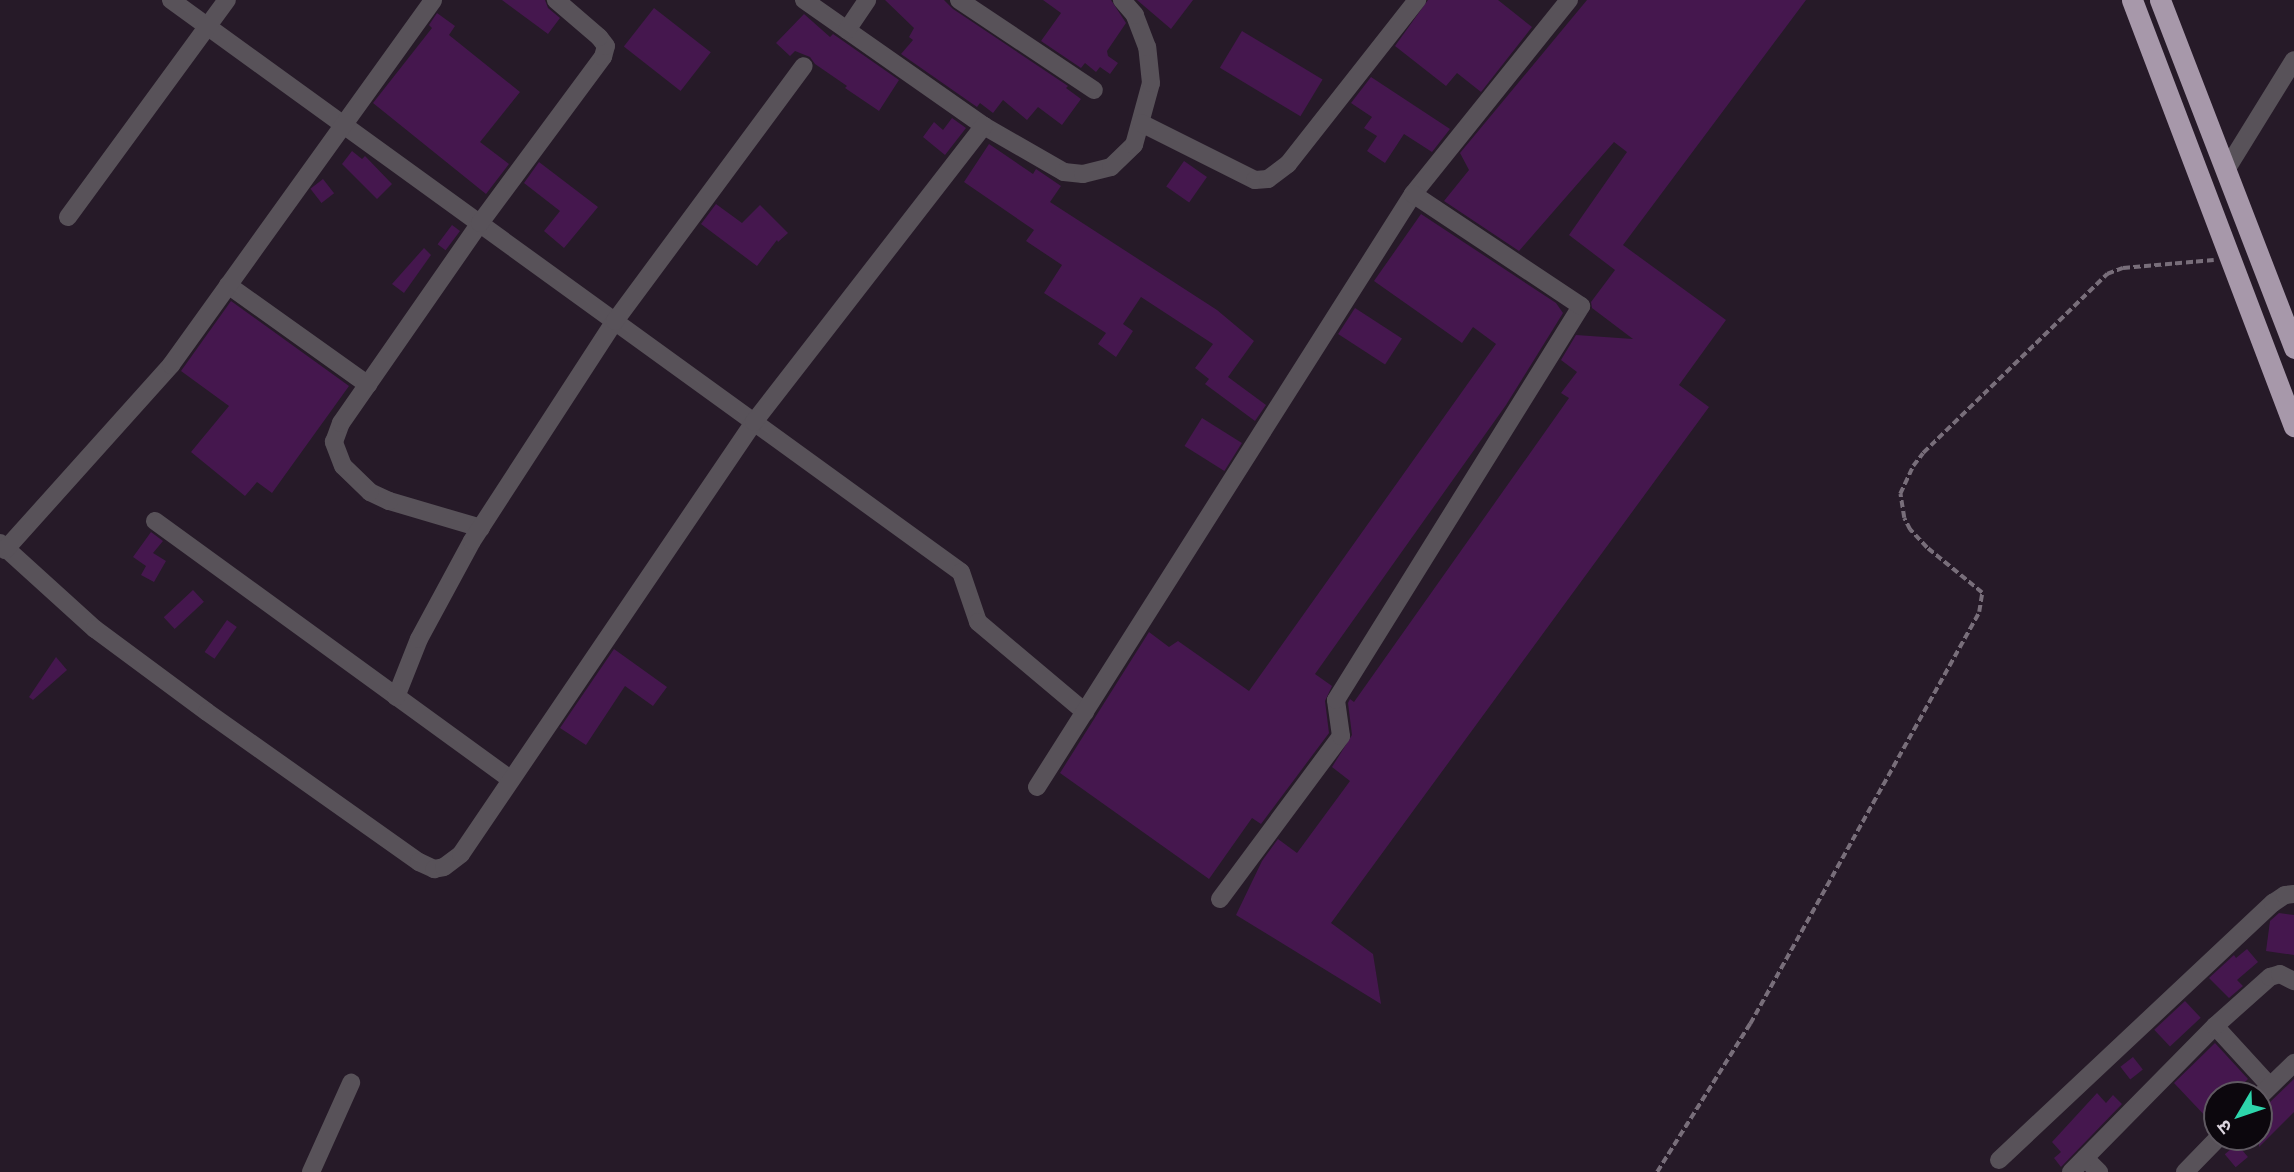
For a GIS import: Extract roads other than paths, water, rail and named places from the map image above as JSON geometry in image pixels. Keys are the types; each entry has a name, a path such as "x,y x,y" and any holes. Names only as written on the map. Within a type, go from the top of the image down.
{"highway":[{"path":"2132,0 2294,426"},
{"path":"2160,0 2294,348"}],"street":[{"path":"171,0 961,572 978,622 1085,712"},
{"path":"68,217 227,0"},
{"path":"433,0 171,365 3,547 95,629 419,862 434,869 453,862 461,854 754,422 984,126"},
{"path":"481,528 389,501 370,492 343,466 334,442 341,423 480,223 603,57 606,46 599,37 556,0"},
{"path":"804,0 984,126 1064,172 1083,174 1111,167 1135,145 1152,82 1147,47 1135,15 1122,0"},
{"path":"847,30 867,0"},
{"path":"959,0 1094,90"},
{"path":"1141,123 1255,180 1268,178 1288,164 1417,0"},
{"path":"1037,787 1413,194 1569,0"},
{"path":"2226,170 2294,60"},
{"path":"396,697 419,639 481,528 615,321 804,66"},
{"path":"1220,899 1341,736 1336,700 1581,306 1413,194"},
{"path":"228,285 368,385"},
{"path":"155,521 511,780"},
{"path":"1999,1160 2273,903 2285,895 2294,894"},
{"path":"2071,1172 2215,1026 2270,977 2283,975 2294,981"},
{"path":"2215,1026 2257,1081"},
{"path":"2273,1083 2294,1063"},
{"path":"312,1172 351,1083"},
{"path":"2186,1172 2206,1151"},
{"path":"2085,1158 2099,1172"}]}
